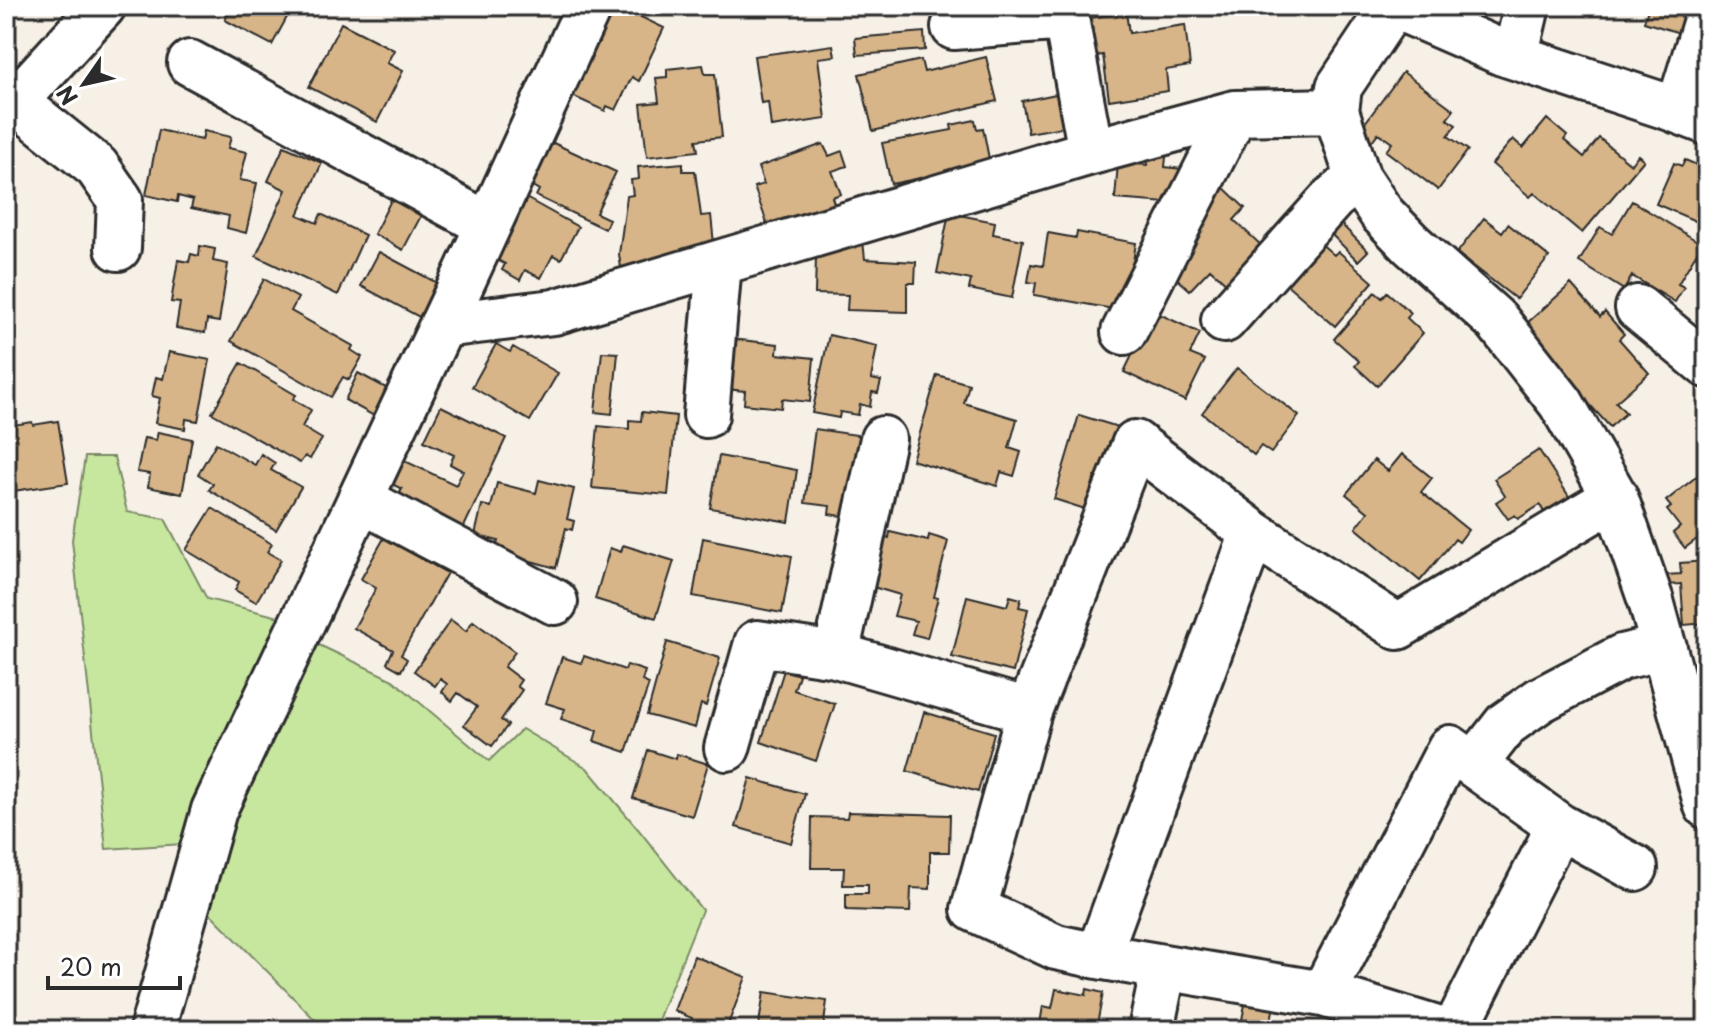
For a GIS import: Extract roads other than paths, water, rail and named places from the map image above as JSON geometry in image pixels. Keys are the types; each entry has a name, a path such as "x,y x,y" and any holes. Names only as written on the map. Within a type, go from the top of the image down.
{"street":[{"path":"103,6 11,107 97,167 120,200 118,248"},
{"path":"152,1030 214,810 589,6"},
{"path":"1707,17 1693,116 1515,57 1394,6 1339,87 1336,111 1358,178 1382,214 1497,321 1561,403 1615,497 1651,601 1707,806"},
{"path":"1515,57 1527,6"},
{"path":"954,27 1066,18 1091,152"},
{"path":"190,63 488,225"},
{"path":"442,325 554,312 1091,152 1235,113 1336,111"},
{"path":"1124,332 1235,113"},
{"path":"1224,320 1333,198 1358,178"},
{"path":"706,415 719,263"},
{"path":"1638,308 1707,365"},
{"path":"836,655 883,439"},
{"path":"1440,1030 1323,994 1056,947 974,909 1029,711 1135,443 1253,533 1398,627 1615,497"},
{"path":"360,499 555,602"},
{"path":"1098,956 1253,533"},
{"path":"727,748 757,643 836,655 1029,711"},
{"path":"1474,765 1506,724 1540,700 1622,657 1664,647"},
{"path":"1323,994 1450,748 1559,826 1635,868"},
{"path":"1455,1030 1559,826"},
{"path":"1151,1030 1164,967"}]}
